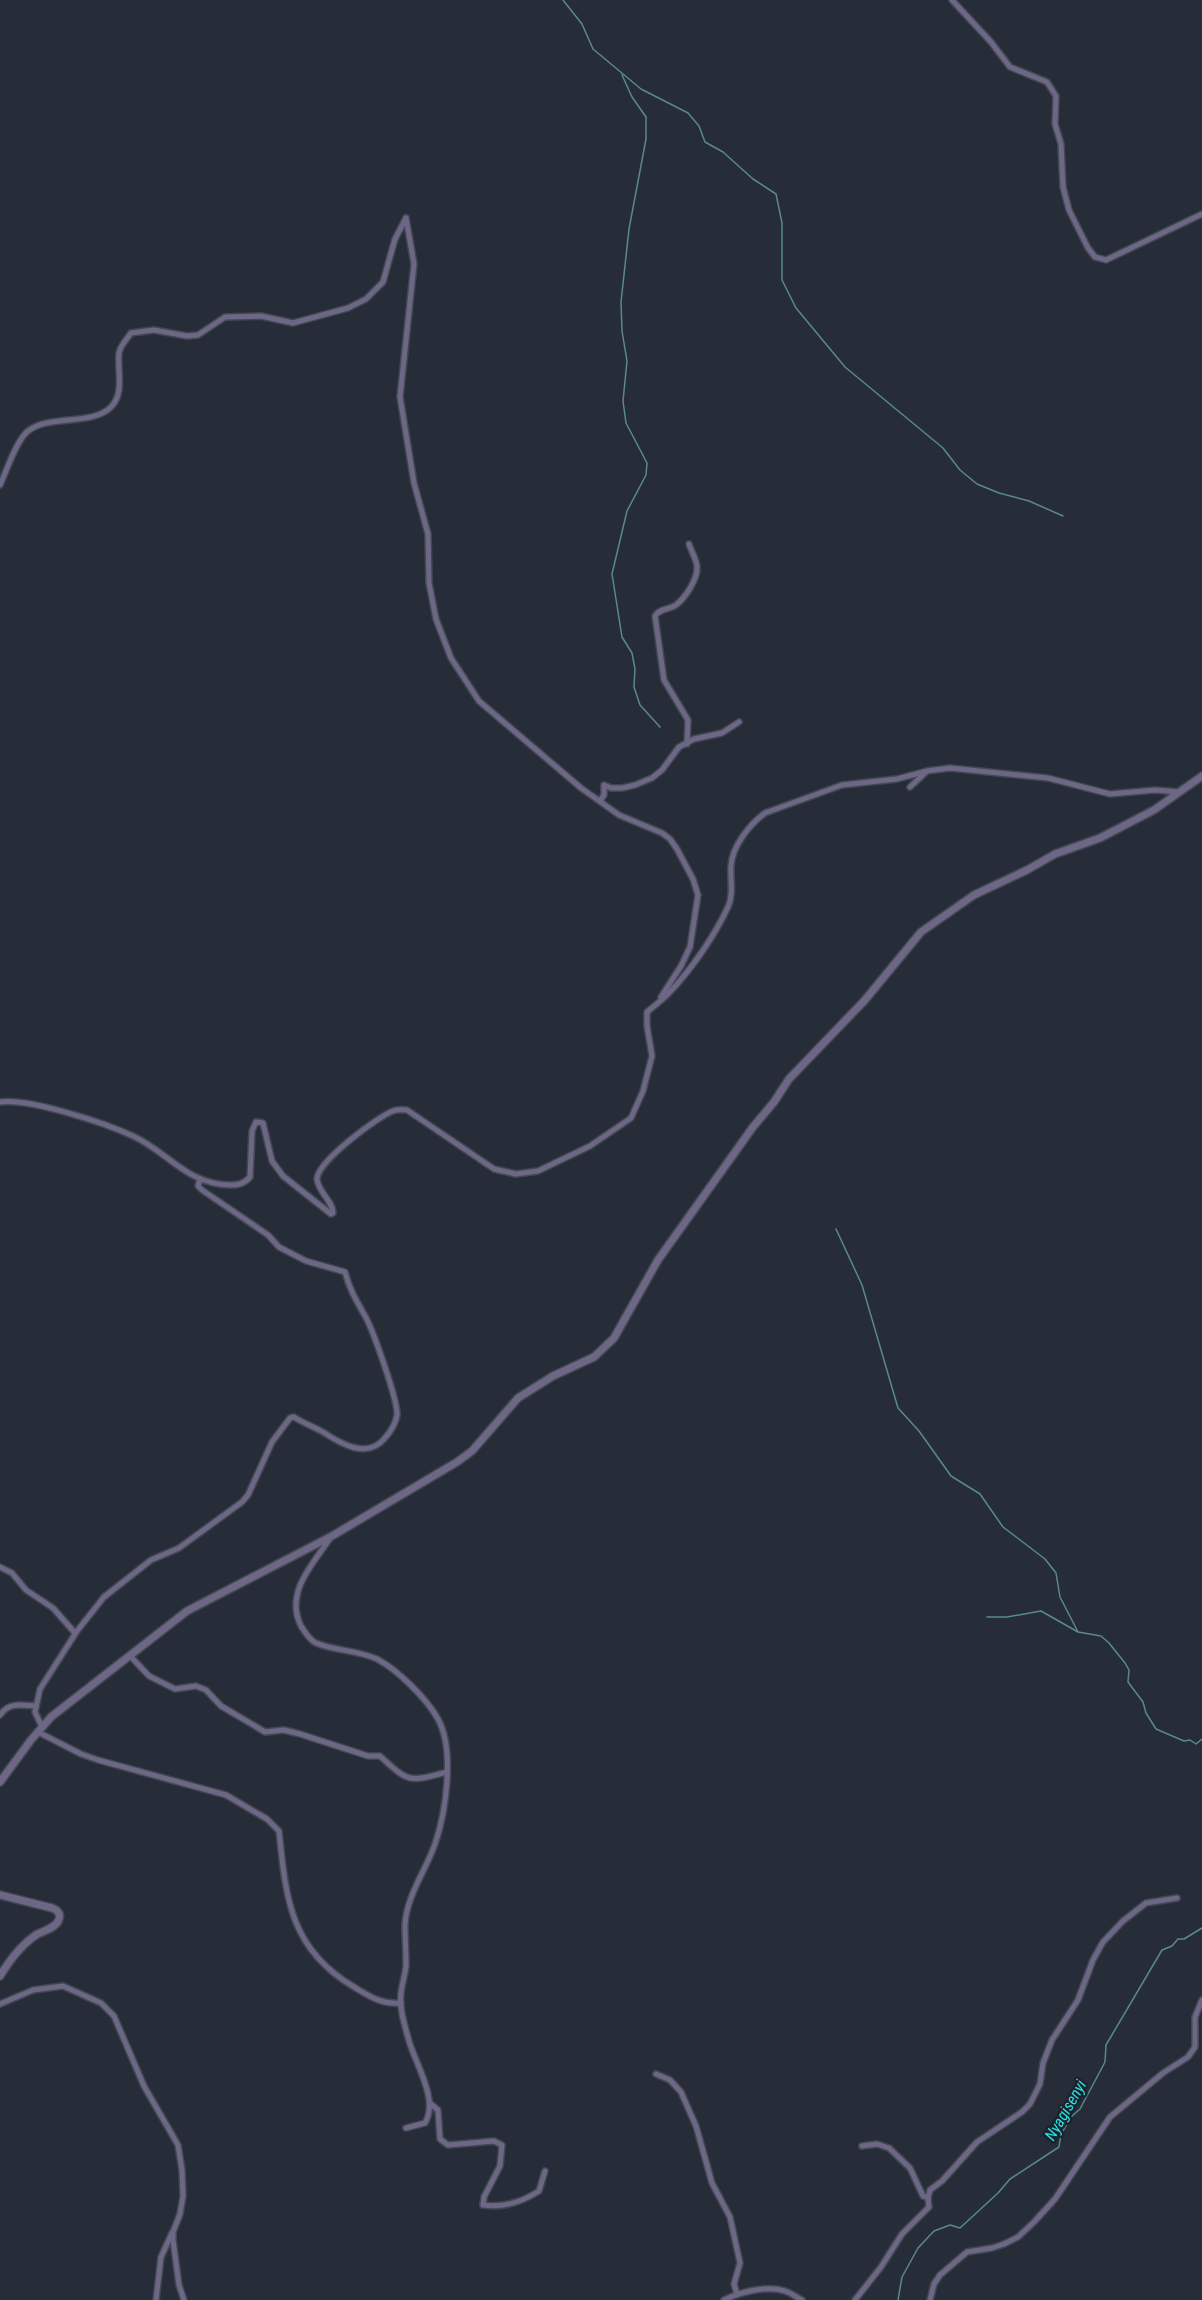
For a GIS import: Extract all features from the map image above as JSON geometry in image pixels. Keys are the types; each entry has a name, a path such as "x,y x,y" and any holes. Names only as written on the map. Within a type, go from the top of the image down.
{"street":[{"path":"952,0 991,42 1010,67 1047,82 1056,96 1055,124 1061,144 1064,187 1069,210 1082,239 1095,257 1106,260 1202,214"},
{"path":"0,484 21,441 29,431 51,423 93,417 105,412 113,405 118,392 119,350 131,333 154,330 187,336 198,335 217,320 225,317 261,316 293,323 348,308 366,299 383,282 395,239 406,218 414,264 400,397 401,412 414,483 428,534 429,583 438,626 452,658 479,701 529,745 619,815 662,833 670,839 697,887 697,906 690,947 681,966 656,1003"},
{"path":"687,744 688,720 664,680 655,616 657,612 675,606 687,593 697,573 697,566 689,544"},
{"path":"600,801 604,785 611,788 635,785 662,770 679,747 694,739 722,733 739,722"},
{"path":"0,1102 27,1103 123,1131 200,1179 218,1185 237,1185 250,1178 252,1131 256,1122 263,1123 272,1161 283,1176 331,1214 333,1208 318,1183 319,1173 332,1154 381,1118 398,1109 406,1110 494,1169 516,1174 537,1171 590,1146 631,1118 643,1091 652,1056 647,1012 668,994 705,947 720,922 730,904 732,857 736,847 757,819 765,813 842,785 897,779 950,768 1048,778 1110,794 1155,790 1179,792"},
{"path":"910,787 927,771"},
{"path":"0,1782 40,1730 72,1699 187,1611 332,1536 457,1462 472,1451 518,1398 602,1351 625,1322 658,1260 789,1079 865,1000 921,932 974,895 1055,854 1100,838 1154,810 1202,776"},
{"path":"200,1179 198,1186 202,1190 268,1234 279,1246 306,1262 345,1272 353,1295 365,1314 384,1366 394,1397 396,1419 388,1434 377,1446 367,1449 347,1445 294,1417 290,1418 272,1442 245,1500 179,1548 152,1560 104,1597 75,1633 40,1689 36,1717 40,1730 89,1757 226,1795 273,1823 279,1831 287,1894 292,1914 307,1944 330,1972 339,1978 378,2001 389,2004 401,2003"},
{"path":"332,1536 300,1584 296,1596 296,1610 300,1624 315,1642 364,1654 378,1660 402,1678 438,1719 443,1733 447,1772 441,1817 435,1845 423,1868 406,1917 405,1968 401,2003 410,2044 431,2104 425,2123 406,2128"},
{"path":"0,1568 12,1573 26,1590 53,1608 75,1633"},
{"path":"134,1659 149,1676 175,1689 196,1686 206,1690 220,1706 265,1732 284,1730 368,1756 380,1756 402,1776 418,1779 447,1772"},
{"path":"0,1715 5,1708 11,1705 36,1706"},
{"path":"0,1773 9,1770"},
{"path":"0,1895 52,1908 60,1916 55,1925 35,1936 21,1949 0,1976"},
{"path":"855,2300 881,2267 902,2234 929,2207 930,2190 942,2181 977,2142 1022,2112 1030,2104 1040,2084 1043,2064 1052,2040 1078,2000 1093,1960 1111,1933 1133,1911 1146,1903 1177,1898"},
{"path":"0,2004 33,1990 63,1986 101,2003 114,2016 144,2086 178,2145 182,2170 183,2196 180,2214 161,2257 156,2300"},
{"path":"930,2300 934,2284 940,2275 967,2252 1004,2244 1018,2236 1034,2222 1054,2199 1110,2117 1163,2073 1188,2057 1195,2047 1195,2017 1202,2000"},
{"path":"656,2073 670,2080 681,2092 696,2126 712,2182 730,2217 740,2263 734,2284 736,2294"},
{"path":"431,2104 438,2110 440,2139 448,2145 494,2141 502,2145 500,2166 484,2197 483,2205 496,2206 518,2202 539,2192 545,2170"},
{"path":"862,2146 877,2144 889,2148 910,2168 923,2196 928,2198"},
{"path":"173,2232 175,2264 184,2300"},
{"path":"724,2300 736,2294 775,2289 802,2300"}],"waterway":[{"path":"563,0 582,24 593,49 641,89 688,113 699,126 705,142 723,152 753,179 776,194 782,223 782,280 796,308 845,367 943,448 960,470 977,484 1029,501 1063,516"},
{"path":"622,75 632,97 646,117 646,139 629,229 621,302 622,331 627,361 623,401 626,423 647,463 646,475 627,511 612,574 622,637 632,653 635,669 634,687 640,705 660,727"},
{"path":"836,1229 862,1285 898,1408 919,1431 951,1476 980,1494 1003,1527 1045,1559 1056,1573 1060,1597 1078,1632"},
{"name":"Nyagisenyi","path":"987,1617 1007,1617 1041,1611 1078,1632 1101,1636 1125,1663 1129,1670 1128,1682 1143,1702 1146,1713 1156,1729 1196,1744 1202,1739"},
{"name":"Nyagisenyi","path":"898,2300 902,2277 918,2248 934,2231 950,2225 960,2228 1010,2179 1059,2147 1061,2134 1071,2117 1080,2109 1105,2062 1106,2045 1162,1950 1172,1946 1178,1939 1184,1939 1202,1928"}]}
